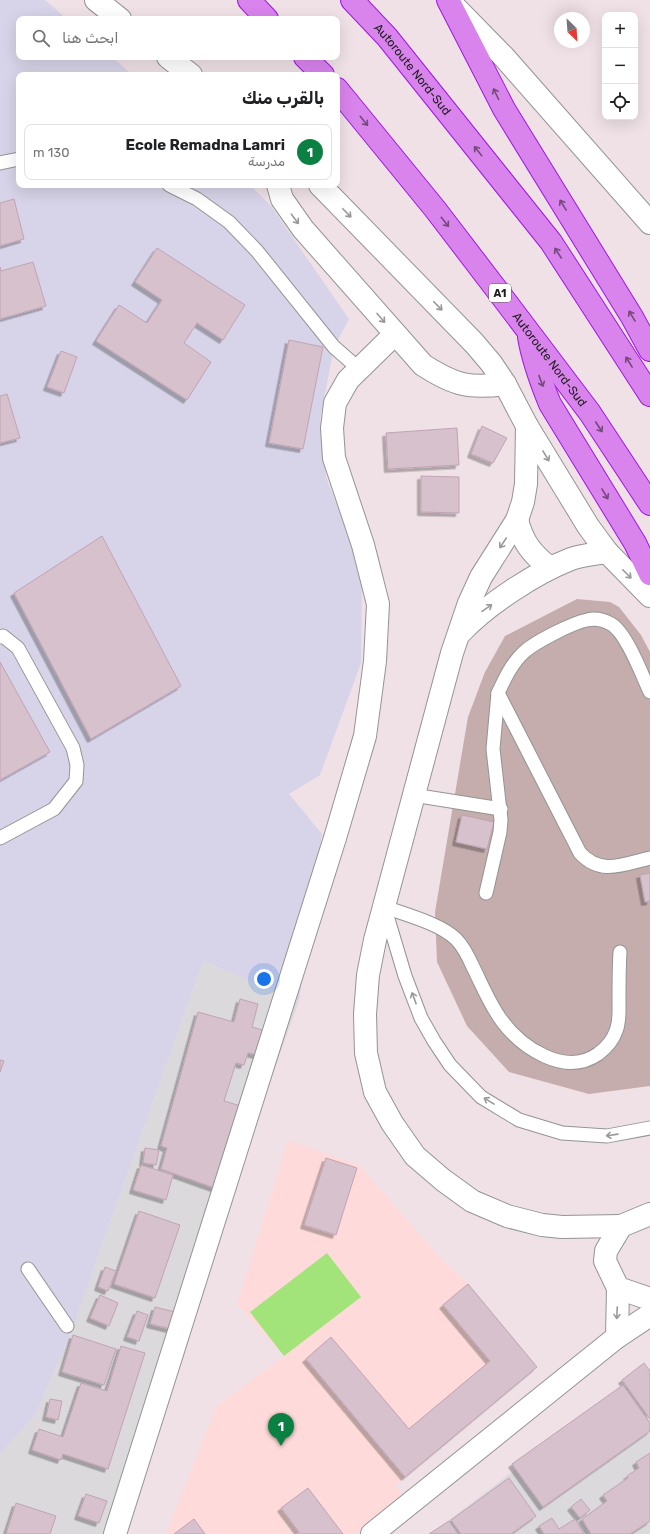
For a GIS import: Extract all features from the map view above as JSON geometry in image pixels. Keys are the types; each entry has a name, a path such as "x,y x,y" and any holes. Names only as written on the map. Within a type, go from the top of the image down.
{"highway":[{"path":"249,0 264,16"},
{"name":"Autoroute Nord-Sud","path":"352,0 387,37 551,242 650,395"},
{"path":"449,1 504,109 632,317 650,350"},
{"path":"308,60 320,72"},
{"name":"Autoroute Nord-Sud","path":"340,92 435,209 590,413 650,504"},
{"path":"527,330 534,361 550,404 634,543 650,574"}],"street":[{"path":"96,0 116,16"},
{"path":"449,1 504,57 650,223"},
{"path":"172,60 187,72"},
{"path":"279,188 282,199 302,229 424,365 442,377 462,384 484,387 505,384"},
{"path":"323,188 474,344 505,384 527,426 572,501 607,552 650,596"},
{"path":"114,1534 335,838 365,736 375,661 378,604 363,545 334,458 332,428 335,403 348,380 358,368 395,334"},
{"path":"527,426 526,484 517,520 481,577 469,603 458,634 413,795 385,907 375,940 368,975 365,1014 366,1054 375,1092 392,1123 415,1156 443,1180 472,1201 506,1216 542,1225 562,1228 621,1226 650,1214"},
{"path":"517,520 521,534 528,548 538,559 550,568"},
{"path":"458,634 483,610 550,568 588,554 607,552"},
{"path":"617,1337 618,1288 605,1262 606,1251 621,1226"},
{"path":"562,1228 606,1251"},
{"path":"618,1288 650,1299"},
{"path":"372,1534 617,1337 650,1315"}],"lane":[{"path":"0,163 16,160"},
{"path":"175,188 197,199 229,222 257,251 334,348 358,368"},
{"path":"486,893 500,832 501,809 494,768 493,749 498,693 510,668 525,651 543,640 577,623 588,620 600,620 611,624 620,632 650,692"},
{"path":"0,636 3,636 18,648 73,748 77,765 76,781 54,809 0,838"},
{"path":"498,693 580,853 586,860 602,867 611,867 650,858"},
{"path":"413,795 501,809"},
{"path":"385,907 443,930 456,940 466,952 501,1019 513,1035 528,1047 546,1056 559,1060 571,1062 583,1061 594,1057 611,1041 616,1031 619,1019 620,952"},
{"path":"385,907 405,976 421,1018 434,1041 450,1064 481,1097 519,1120 562,1134 607,1136 650,1128"},
{"path":"28,1270 67,1326"}],"shaded area":[{"path":"0,0 45,0 64,16 16,16 16,60 116,60 130,72 16,72 16,188 253,188 271,206 349,319 334,347 320,419 326,477 362,571 361,663 320,775 289,794 322,834 299,1001 203,961 76,1321 35,1415 0,1454"},
{"path":"577,599 610,602 619,607 641,635 650,652 650,1086 589,1094 509,1072 467,1026 437,962 435,912 468,717 485,672 505,636"},
{"path":"203,961 299,1001 108,1534 0,1534 0,1454 35,1415 76,1321"},
{"path":"288,1140 359,1165 437,1254 468,1284 537,1367 395,1486 408,1500 354,1534 166,1534 216,1407 284,1356 237,1304"},
{"path":"650,1367 650,1534 431,1534"}],"green space":[{"path":"327,1253 361,1297 284,1356 250,1312"}],"building":[{"path":"14,199 24,239 0,246 0,203"},
{"path":"157,248 245,305 223,340 197,323 184,343 211,362 187,400 96,341 119,305 147,323 162,300 135,282"},
{"path":"33,262 46,306 0,319 0,267 1,271"},
{"path":"289,340 323,347 303,449 269,443"},
{"path":"61,351 77,357 64,393 47,387"},
{"path":"7,394 20,438 0,443 0,396"},
{"path":"482,426 507,438 493,463 471,454"},
{"path":"457,428 459,465 388,469 386,433"},
{"path":"421,476 459,477 459,513 421,512"},
{"path":"102,536 181,686 91,739 14,593"},
{"path":"0,662 50,752 0,780"},
{"path":"462,815 494,822 487,849 456,842"},
{"path":"650,873 650,901 645,902 640,875"},
{"path":"240,999 258,1004 252,1027 269,1032 262,1056 248,1053 244,1065 236,1063 224,1101 244,1107 220,1190 161,1169 167,1148 161,1146 198,1012 234,1022"},
{"path":"0,1060 4,1061 0,1072"},
{"path":"145,1148 159,1150 156,1165 143,1163"},
{"path":"326,1158 357,1168 336,1235 304,1225"},
{"path":"141,1165 173,1175 166,1200 133,1190"},
{"path":"139,1211 180,1225 155,1298 114,1284"},
{"path":"105,1267 116,1271 108,1291 98,1287"},
{"path":"468,1284 537,1367 405,1477 306,1359 331,1337 409,1429 490,1361 443,1305"},
{"path":"100,1295 118,1303 109,1326 90,1318"},
{"path":"155,1307 175,1312 170,1329 150,1324"},
{"path":"137,1311 148,1315 139,1341 127,1337"},
{"path":"73,1335 116,1349 104,1385 62,1372"},
{"path":"121,1346 145,1353 108,1469 63,1454 61,1460 32,1450 39,1429 63,1437 81,1383 107,1391"},
{"path":"644,1363 650,1371 650,1419 622,1380"},
{"path":"623,1385 650,1423 650,1431 543,1507 512,1464"},
{"path":"50,1399 62,1401 58,1420 46,1417"},
{"path":"650,1453 650,1521 630,1534 591,1534 582,1519 607,1501 603,1495 628,1478 627,1476 639,1468 636,1462"},
{"path":"509,1478 536,1516 511,1534 461,1534 451,1520"},
{"path":"308,1488 343,1534 296,1534 299,1532 281,1508"},
{"path":"86,1494 107,1501 99,1523 78,1516"},
{"path":"581,1499 590,1510 580,1518 571,1507"},
{"path":"16,1503 56,1516 50,1534 6,1534"},
{"path":"552,1518 559,1529 575,1519 584,1534 544,1534 539,1526"},
{"path":"194,1519 205,1534 174,1534"},
{"path":"449,1521 458,1534 429,1534"}],"place":[{"name":"Ecole Remadna Lamri","path":"281,1446"}]}
